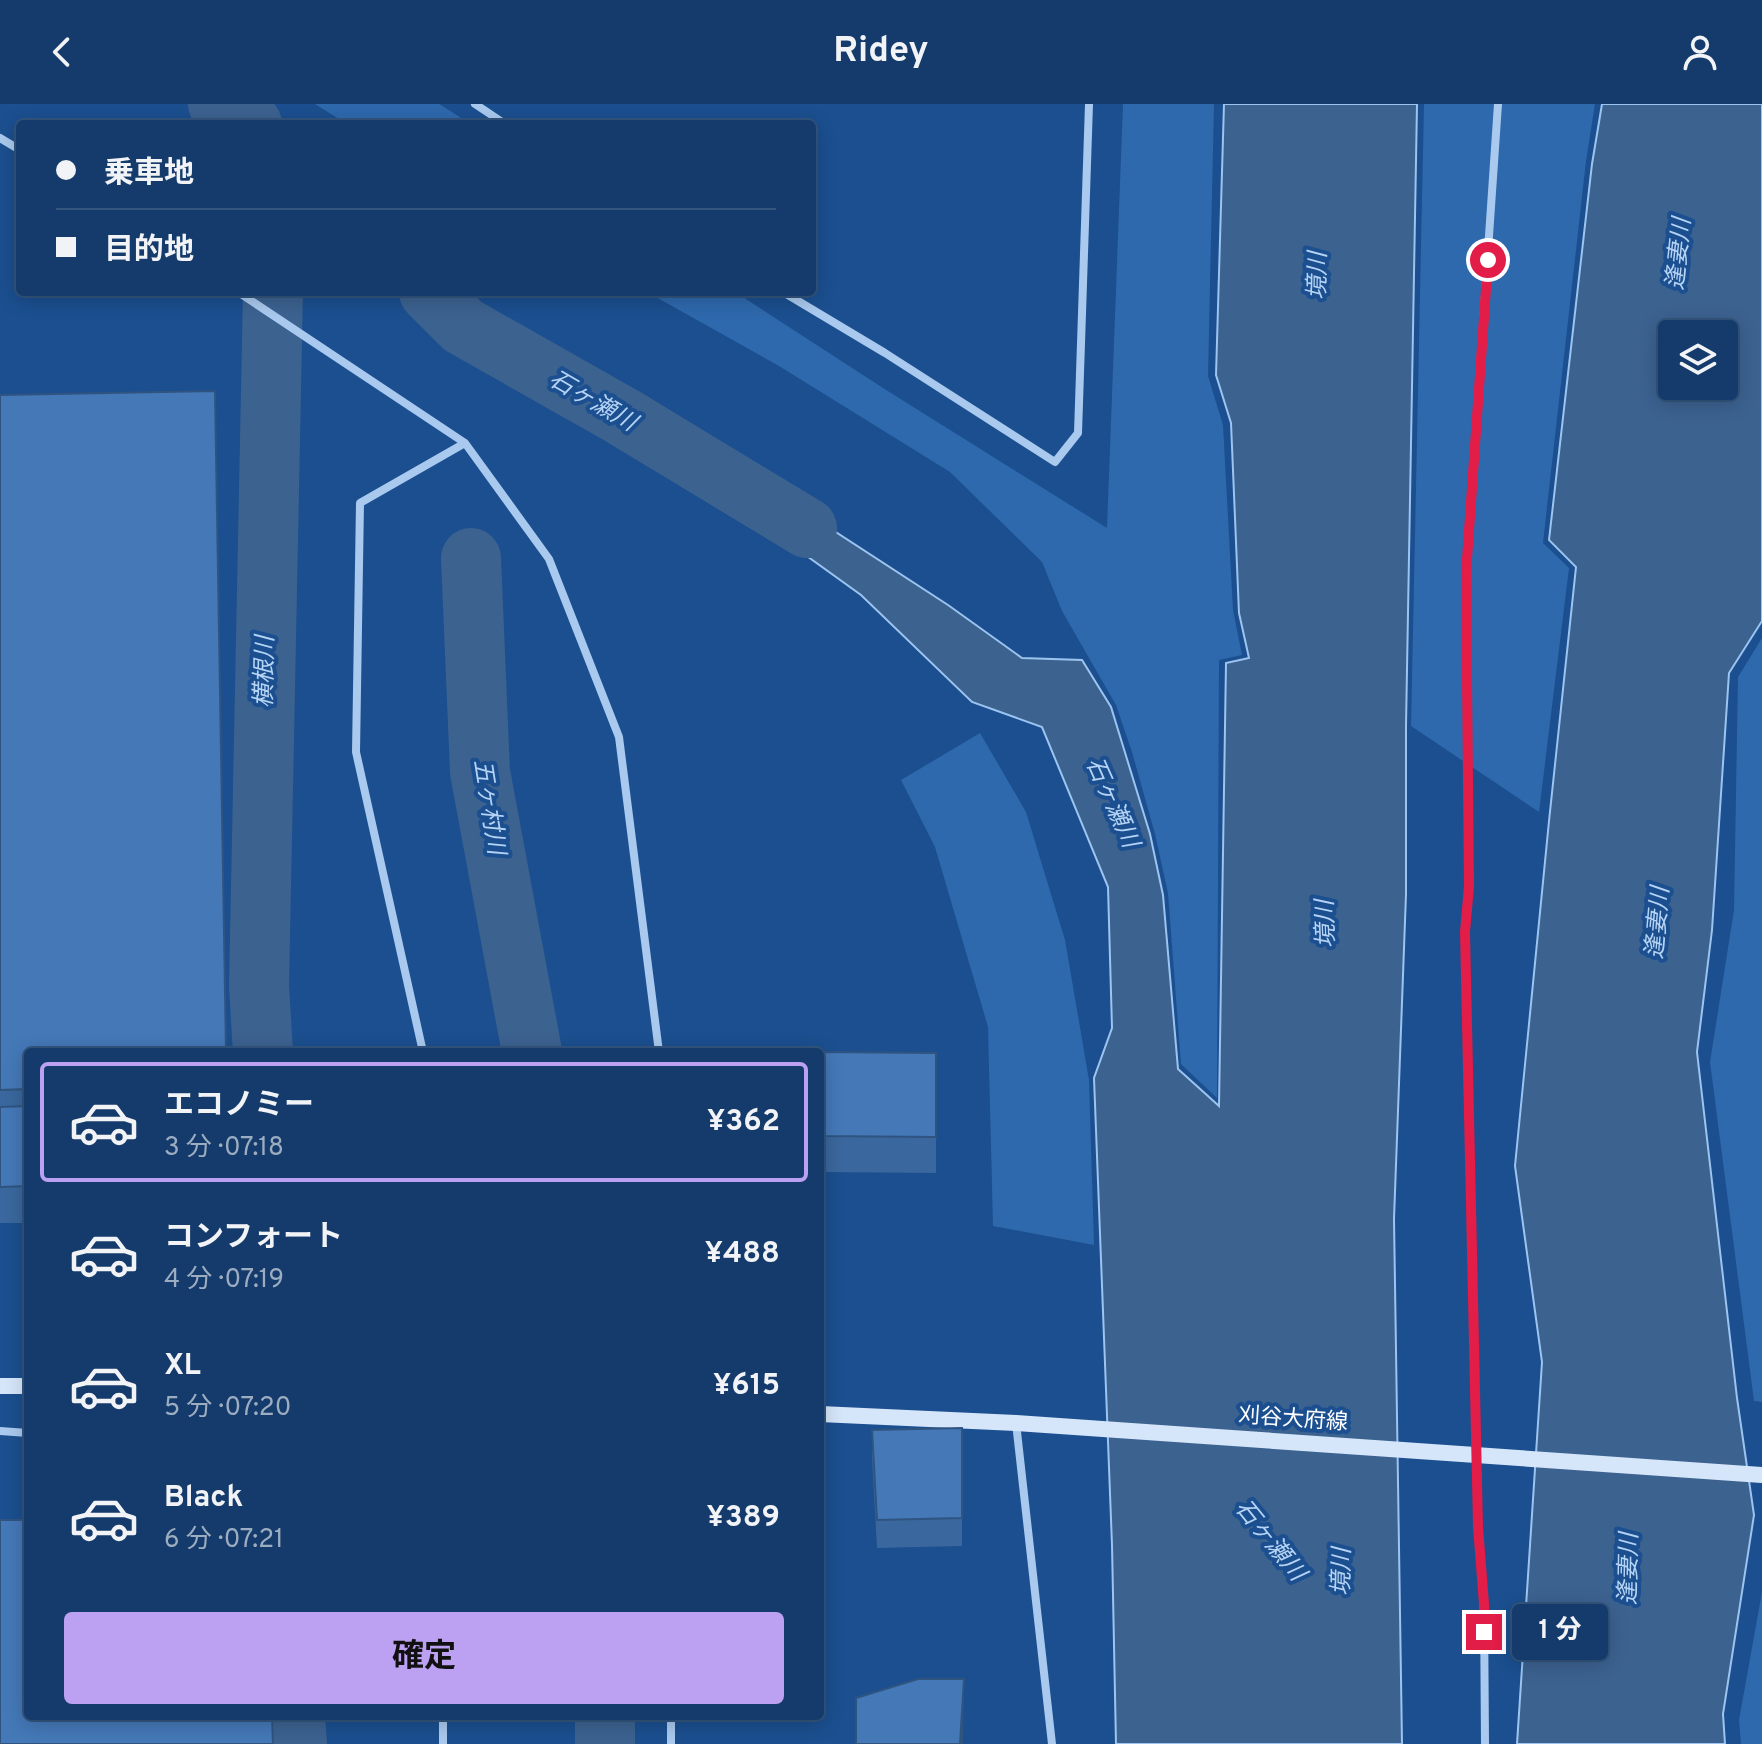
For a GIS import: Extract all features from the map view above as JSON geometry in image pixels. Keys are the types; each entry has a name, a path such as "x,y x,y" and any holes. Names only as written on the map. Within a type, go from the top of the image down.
{"main road":[{"path":"0,1386 24,1386"},
{"name":"刈谷大府線","path":"824,1414 1016,1423 1762,1475"}],"street":[{"path":"475,104 499,120"},
{"path":"790,296 899,361 1055,462 1078,433 1089,104"},
{"path":"1485,1744 1484,1604 1478,1527 1465,948 1469,886 1466,573 1498,104"},
{"path":"244,296 465,443 549,559 619,737 658,1048"},
{"path":"422,1048 356,752 360,503 465,443"},
{"path":"1016,1423 1052,1744"},
{"path":"0,1431 24,1433"},
{"path":"443,1720 443,1744"},
{"path":"671,1720 671,1744"}],"shaded area":[{"path":"315,104 439,104 465,120 341,120"},
{"path":"1123,104 1214,104 1208,376 1223,425 1233,610 1242,655 1219,660 1217,1098 1181,1064 1168,893 1132,752 1116,705 1062,611 1042,562 950,472 779,366 654,296 741,296 1107,528"},
{"path":"1424,104 1595,104 1543,543 1569,568 1539,812 1411,726"},
{"path":"1762,638 1762,1402 1754,1401 1710,1062 1734,910 1738,677"},
{"path":"980,733 1026,812 1065,940 1089,1080 1094,1245 993,1226 988,1027 935,847 901,780"},
{"path":"1762,1592 1762,1744 1741,1744 1739,1720"}],"water":[{"name":"境川","path":"1224,104 1417,104 1406,894 1394,1219 1402,1744 1116,1744 1112,1545 1094,1078 1112,1028 1108,887 1042,727 972,702 861,595 729,500 745,473 948,605 1022,658 1082,660 1111,707 1150,834 1163,895 1178,1069 1219,1106 1226,663 1249,658 1239,613 1231,423 1216,375"},
{"name":"逢妻川","path":"1602,104 1762,104 1762,621 1729,673 1712,930 1697,1052 1737,1398 1754,1515 1723,1714 1725,1744 1517,1744 1542,1362 1515,1166 1576,567 1549,540 1592,164"}],"building":[{"path":"215,391 226,1048 24,1048 24,1089 0,1090 0,395"},
{"path":"824,1052 936,1053 936,1137 824,1136"},
{"path":"24,1106 24,1186 0,1187 0,1107"},
{"path":"962,1428 962,1518 877,1520 872,1430"},
{"path":"0,1520 24,1520 24,1720 272,1720 273,1744 0,1744"},
{"path":"918,1679 964,1679 960,1744 856,1744 856,1698"}],"waterway":[{"name":"石ヶ瀬川","path":"218,104 245,120"},
{"name":"横根川","path":"263,1048 259,986 273,296"},
{"name":"石ヶ瀬川","path":"433,296 463,326 622,416 807,528"},
{"name":"五ヶ村川","path":"471,558 480,772 531,1048"},
{"name":"横根川","path":"295,1720 297,1744"},
{"name":"五ヶ村川","path":"605,1720 605,1744"}],"route":[{"path":"1484,1632 1478,1527 1465,932 1469,886 1466,573 1488,260"}]}
